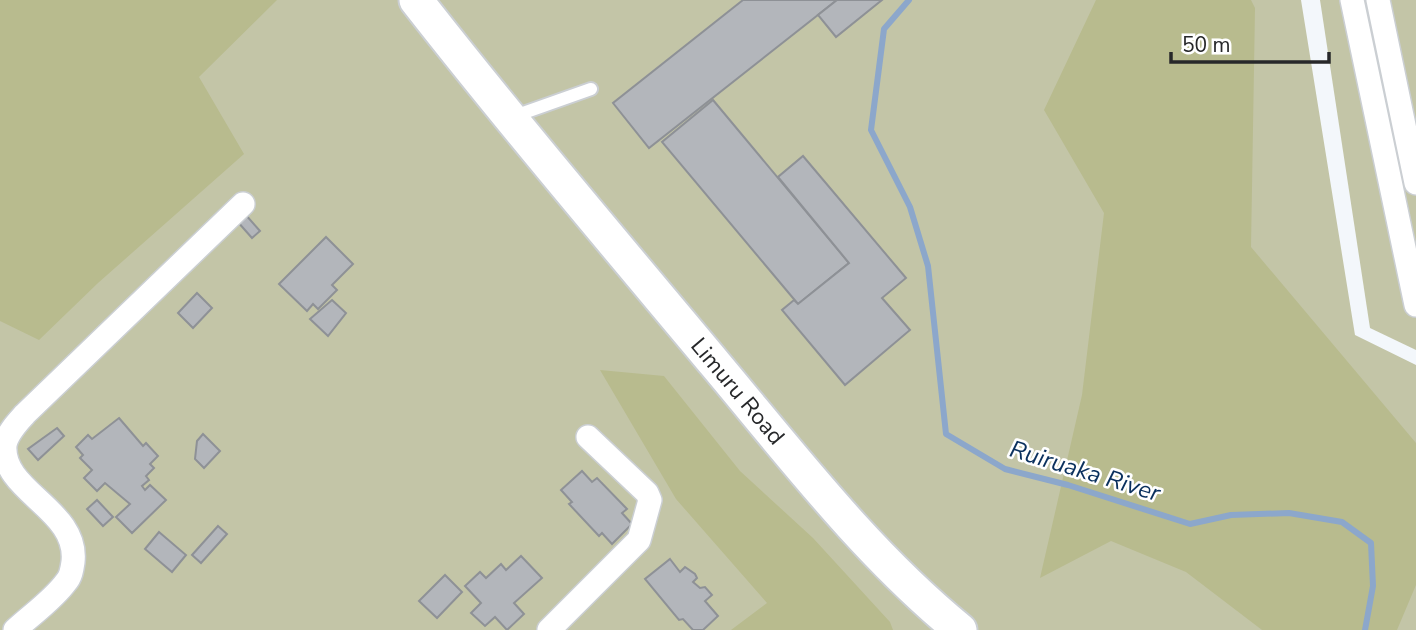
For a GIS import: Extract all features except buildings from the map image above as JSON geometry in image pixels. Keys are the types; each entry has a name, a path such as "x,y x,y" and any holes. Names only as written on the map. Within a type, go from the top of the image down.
{"main road":[{"name":"Limuru Road","path":"391,0 505,127 518,129"},
{"name":"Limuru Road","path":"416,0 518,129 836,508 920,598 960,630"}],"street":[{"path":"1352,0 1416,305"},
{"path":"1378,0 1416,183"},
{"path":"15,630 68,581 74,551 58,518 10,469 6,458 8,434 25,414 243,204"},
{"path":"549,630 639,540 648,509 647,493 589,437"}],"lane":[{"path":"518,129 590,89"}],"green space":[{"path":"0,0 1301,0 1355,335 1416,365 1416,630 0,630"},
{"path":"0,0 277,0 199,77 244,154 98,283 39,340 0,321"},
{"path":"1096,0 1251,0 1255,8 1251,247 1416,443 1416,585 1397,630 1262,630 1186,572 1111,541 1040,578 1082,395 1104,213 1044,110"},
{"path":"1320,0 1416,0 1416,350 1370,328"},
{"path":"600,370 664,376 740,471 813,538 890,622 893,630 731,630 767,603 676,499"}],"waterway":[{"name":"Ruiruaka River","path":"909,0 884,29 871,130 910,207 928,266 946,434 1005,469 1068,485 1190,524 1231,515 1289,513 1342,522 1371,543 1373,586 1365,630"}]}
